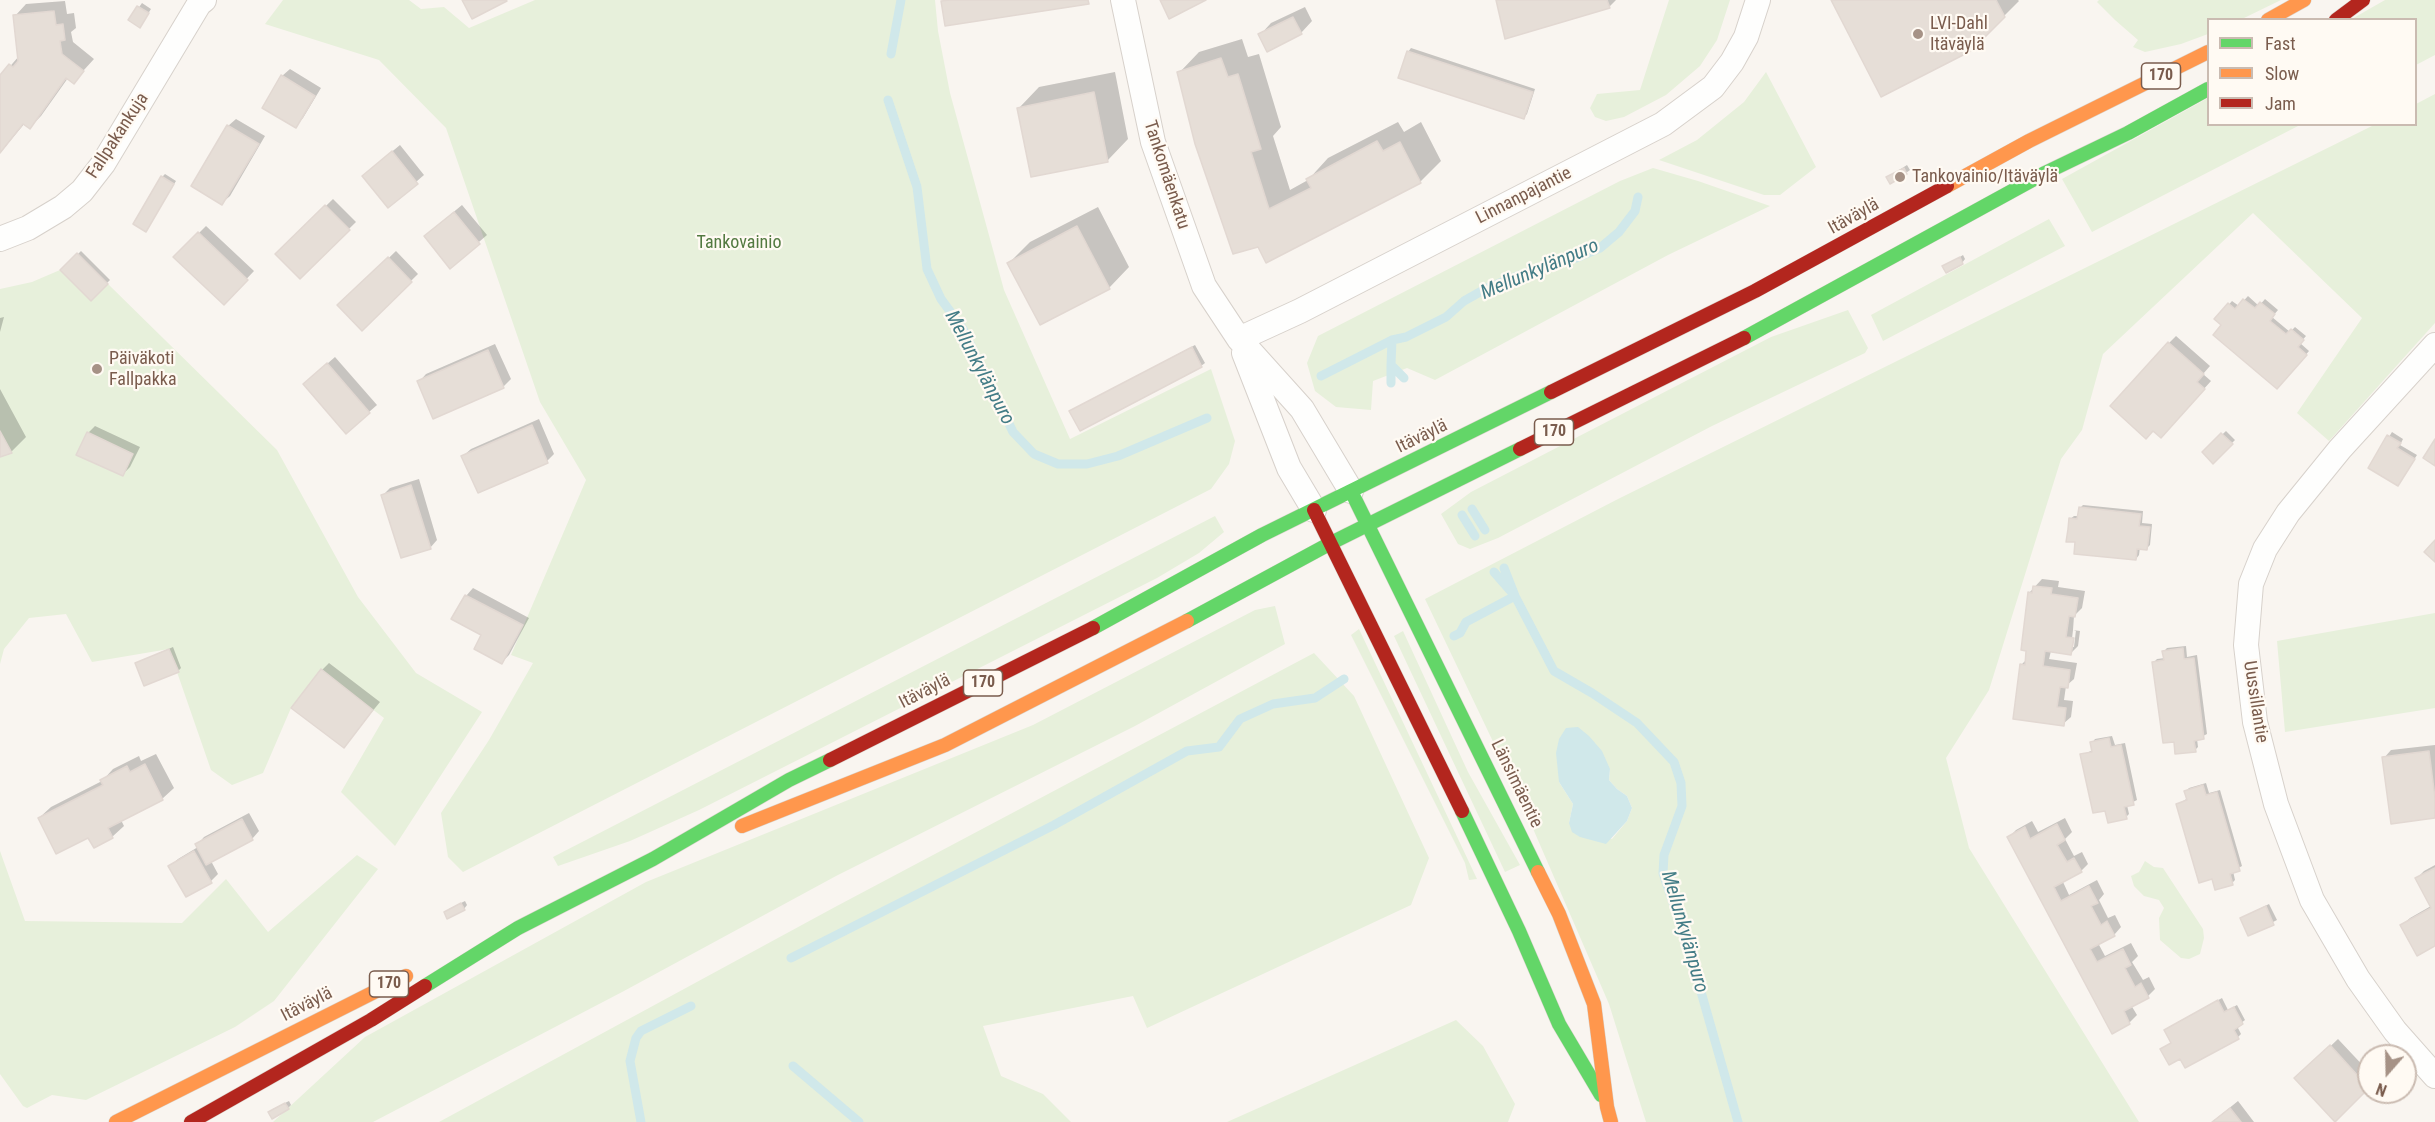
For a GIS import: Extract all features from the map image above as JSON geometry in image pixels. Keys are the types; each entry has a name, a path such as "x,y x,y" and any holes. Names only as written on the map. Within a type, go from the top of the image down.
{"main road":[{"path":"2272,18 2304,0"},
{"path":"2339,18 2363,0"},
{"name":"Itäväylä","path":"444,958 518,928 653,860 789,780 1116,616 1262,535 1755,291 2029,141 2207,52"},
{"name":"Itäväylä","path":"653,860 801,804 945,745 1240,593 1331,543 1778,321 2045,173 2128,133 2207,90"},
{"name":"Länsimäentie","path":"1351,491 1559,914 1594,1004 1607,1107 1611,1122"},
{"name":"Länsimäentie","path":"1314,510 1520,931 1559,1024 1607,1107"},
{"name":"Itäväylä","path":"191,1122 371,1020 518,928"},
{"name":"Itäväylä","path":"116,1122 303,1026 424,968"}],"street":[{"name":"Fallpakankuja","path":"0,239 28,228 63,207 82,191 103,164 199,4 204,0"},
{"name":"Tankomäenkatu","path":"1123,0 1156,153 1204,286 1239,339 1302,409 1351,491"},
{"name":"Linnanpajantie","path":"1239,339 1663,124 1713,87 1732,62 1746,37 1758,0"},
{"name":"Tankomäenkatu","path":"1239,339 1289,468 1314,510"},
{"name":"Uussillantie","path":"2435,345 2340,449 2288,513 2265,549 2251,584 2246,645 2255,722 2276,804 2312,900 2358,979 2395,1031 2435,1076"}],"green space":[{"name":"Tankovainio","path":"283,0 409,0 421,9 444,7 469,28 535,0 935,0 938,31 950,93 1004,290 1070,439 1211,369 1235,441 1229,464 1211,489 463,872 448,857 441,813 489,740 533,663 511,655 586,480 540,402 446,128 379,60 265,24"},
{"path":"1669,0 1730,0 1717,40 1700,66 1666,95 1624,117 1606,121 1595,117 1590,108 1597,94 1640,90"},
{"path":"2099,0 2281,0 2244,18 2207,18 2207,34 2181,44 2145,52 2133,47 2138,40 2097,2"},
{"path":"2385,0 2435,0 2435,55 2417,64 2417,18 2354,18"},
{"path":"1766,72 1816,167 1780,195 1764,195 1659,160 1697,140 1744,102"},
{"path":"2435,94 2435,323 2329,441 2297,413 2362,318 2253,213 2103,354 2082,430 2061,459 1989,690 1946,758 1969,848 2139,1122 1646,1122 1609,1004 1518,794 1425,599 1618,499 2372,126 2417,126 2417,103","holes":["1610,769 1609,780 1627,796 1632,808 1627,821 1612,839 1569,823 1573,804 1559,782"]},
{"path":"2207,99 2207,126 2298,126 2092,232 2062,179"},
{"path":"1653,168 1770,206 1668,255 1435,380 1407,368 1373,381 1371,410 1336,407 1315,391 1307,363 1318,336 1620,181"},
{"path":"2049,219 2065,246 1883,341 1871,315"},
{"path":"60,270 91,301 108,284 277,450 358,597 416,673 482,712 395,846 341,792 384,718 321,670 291,708 263,773 232,785 211,770 169,649 92,662 66,614 29,618 4,649 0,664 0,457 12,453 0,431 0,289 32,282"},
{"path":"1848,310 1868,348 1865,353 1712,426 1498,538 1470,549 1458,544 1441,514 1471,492 1771,337"},
{"path":"1215,516 1224,532 1199,553 1157,578 699,810 630,841 558,866 553,857"},
{"path":"1275,606 1285,644 1135,726 836,876 624,991 373,1122 273,1122 365,1037 646,882 1033,725 1255,610"},
{"path":"2435,613 2435,708 2285,732 2277,641"},
{"path":"1359,629 1477,879 1469,880 1465,863 1351,635"},
{"path":"1403,631 1468,772 1520,865 1505,872 1394,636"},
{"path":"1314,653 1354,696 1429,858 1411,905 1147,1028 1133,996 983,1026 1001,1076 1043,1094 1071,1122 439,1122 835,907"},
{"path":"0,851 25,921 182,923 226,879 268,932 357,855 378,869 274,1001 235,1027 86,1100 52,1095 27,1108 23,1106 0,1074"},
{"path":"2145,861 2154,867 2163,868 2203,929 2204,938 2200,954 2189,959 2181,958 2160,940 2159,918 2164,908 2159,900 2144,896 2134,886 2131,876 2139,872"},
{"path":"1456,1020 1483,1046 1515,1104 1508,1122 1227,1122"}],"water":[{"path":"1578,727 1602,751 1610,769 1609,780 1627,796 1632,808 1627,821 1606,844 1580,837 1572,832 1569,823 1573,804 1559,782 1556,753 1559,739 1566,728"}],"building":[{"path":"462,0 506,0 507,1 472,19"},
{"path":"1088,0 1089,4 945,26 941,1"},
{"path":"1160,0 1206,0 1169,19"},
{"path":"1496,0 1607,0 1610,8 1505,39"},
{"name":"LVI-Dahl Itäväylä","path":"1831,0 1996,0 2005,17 1971,51 1881,97"},
{"path":"137,6 149,13 140,28 128,20"},
{"path":"54,11 56,25 63,24 65,40 60,41 62,54 84,71 74,84 66,78 30,129 23,124 0,153 0,75 9,64 13,67 18,61 13,15"},
{"path":"1293,17 1302,34 1267,52 1258,34"},
{"path":"1407,51 1533,92 1524,119 1398,78"},
{"path":"1221,58 1228,77 1238,74 1261,149 1251,152 1269,209 1311,188 1306,179 1377,141 1383,151 1400,142 1421,183 1266,263 1258,247 1233,254 1195,144 1177,72"},
{"path":"281,75 315,96 296,128 262,108"},
{"path":"1094,92 1108,162 1031,177 1017,108"},
{"path":"227,125 259,144 222,205 191,186"},
{"path":"392,151 418,184 388,208 362,176"},
{"path":"1904,168 1907,174 1890,184 1886,177"},
{"path":"161,176 174,184 146,232 133,224"},
{"path":"325,205 350,230 300,279 275,254"},
{"path":"454,212 480,244 450,269 424,236"},
{"path":"1077,226 1110,289 1040,325 1007,263"},
{"path":"198,232 248,280 224,305 173,257"},
{"path":"77,253 108,284 91,301 60,270"},
{"path":"388,257 412,282 362,331 337,305"},
{"path":"1960,257 1963,264 1946,273 1942,266"},
{"path":"2243,299 2255,308 2260,302 2275,314 2270,321 2286,334 2291,329 2304,340 2298,347 2307,355 2277,389 2213,335 2221,325 2214,319 2228,303 2235,309"},
{"path":"2168,342 2204,374 2197,382 2205,389 2161,438 2153,431 2146,439 2110,406"},
{"path":"1192,347 1202,367 1080,431 1069,411"},
{"path":"488,350 504,388 433,419 417,381"},
{"path":"327,363 370,413 346,434 303,384"},
{"path":"532,425 548,463 478,493 461,456"},
{"path":"0,431 12,453 0,457"},
{"path":"87,432 133,454 123,476 76,455"},
{"path":"2221,433 2233,444 2213,464 2202,452"},
{"path":"2387,435 2401,443 2397,448 2415,459 2398,486 2368,468"},
{"path":"2435,439 2435,466 2423,458"},
{"path":"411,485 431,549 401,558 381,495"},
{"path":"2079,507 2141,514 2139,526 2150,527 2147,550 2137,549 2136,560 2074,554 2075,542 2066,542 2069,518 2077,519"},
{"path":"2435,540 2435,562 2424,552"},
{"path":"2033,586 2052,588 2051,594 2078,598 2075,617 2069,616 2066,637 2074,638 2071,655 2045,651 2043,666 2070,670 2068,688 2060,687 2057,707 2066,708 2064,726 2013,719 2020,664 2025,665 2026,651 2021,650 2028,592 2032,593"},
{"path":"465,595 523,625 502,664 474,649 481,635 451,619"},
{"path":"2183,648 2184,659 2194,658 2204,739 2194,741 2196,752 2175,754 2174,742 2163,743 2152,662 2164,660 2162,651"},
{"path":"169,649 179,672 144,686 135,663"},
{"path":"321,669 373,710 344,748 291,708"},
{"path":"2109,738 2111,747 2121,745 2134,805 2124,807 2127,819 2108,823 2105,811 2093,813 2080,754 2092,752 2090,742"},
{"path":"2429,751 2435,818 2391,824 2382,757"},
{"path":"145,764 163,800 108,828 113,838 94,848 88,838 56,854 38,818 103,785 100,780 127,766 130,772"},
{"path":"2203,785 2206,795 2217,792 2240,871 2230,874 2233,885 2215,890 2212,879 2199,883 2176,804 2187,800 2184,791"},
{"path":"242,819 253,840 206,865 195,844"},
{"path":"2057,824 2065,840 2057,845 2067,862 2074,858 2082,872 2054,887 2061,901 2089,886 2098,903 2091,906 2101,925 2107,921 2115,936 2090,949 2097,962 2123,949 2131,965 2125,968 2135,987 2141,983 2149,998 2124,1011 2130,1024 2112,1034 2007,837 2025,827 2030,839"},
{"path":"194,851 212,883 186,897 168,866"},
{"path":"2435,868 2435,946 2417,956 2400,925 2431,908 2415,878"},
{"path":"461,903 465,910 447,919 444,912"},
{"path":"2266,906 2274,925 2248,936 2240,918"},
{"path":"2218,1000 2224,1012 2234,1007 2243,1024 2234,1030 2239,1039 2185,1068 2180,1059 2169,1065 2160,1049 2171,1043 2164,1030"},
{"path":"2330,1045 2357,1075 2357,1100 2335,1122 2294,1078"},
{"path":"285,1103 289,1109 272,1119 268,1112"},
{"path":"2230,1108 2241,1122 2212,1122"}],"waterway":[{"name":"Mellunkylänpuro","path":"891,54 901,0"},
{"name":"Mellunkylänpuro","path":"888,100 917,187 927,269 941,299 963,329 1013,432 1034,454 1058,464 1087,464 1118,456 1207,418"},
{"name":"Mellunkylänpuro","path":"1404,378 1391,365 1392,340 1406,337 1446,317 1464,301 1487,288 1553,262 1576,258 1600,248 1619,232 1635,211 1638,197"},
{"name":"Mellunkylänpuro","path":"1321,376 1392,340"},
{"name":"Mellunkylänpuro","path":"1391,365 1391,383"},
{"name":"Mellunkylänpuro","path":"1472,509 1485,530"},
{"name":"Mellunkylänpuro","path":"1462,515 1475,536"},
{"name":"Mellunkylänpuro","path":"1504,568 1515,596 1554,671 1637,723 1674,762 1681,783 1682,806 1664,855 1663,873 1690,953 1738,1122"},
{"path":"1454,636 1460,633 1466,622 1515,596 1494,572"},
{"path":"791,958 1054,825 1187,751 1219,747 1240,719 1273,704 1315,698 1344,679"},
{"path":"641,1122 630,1061 636,1038 641,1031 691,1006"},
{"path":"793,1066 859,1122"}],"traffic: fast":[{"path":"1744,338 2045,173 2128,133 2207,90"},
{"path":"1093,628 1262,535 1551,392"},
{"path":"1187,621 1331,543 1520,449"},
{"path":"1351,491 1538,872"},
{"path":"425,986 518,928 653,859 789,780 830,760"},
{"path":"1462,811 1519,931 1559,1024 1601,1095"}],"traffic: slow":[{"path":"2272,18 2304,0"},
{"path":"1947,186 2029,141 2207,52"},
{"path":"742,826 945,745 1187,621"},
{"path":"1538,872 1559,914 1594,1004 1607,1107 1611,1122"},
{"path":"116,1122 406,976"}],"traffic: jam":[{"path":"2339,18 2363,0"},
{"path":"1551,392 1755,291 1947,186"},
{"path":"1520,449 1744,338"},
{"path":"1314,510 1462,811"},
{"path":"830,760 1093,628"},
{"path":"191,1122 371,1020 425,986"}],"place":[{"name":"LVI-Dahl Itäväylä","path":"1918,34"},
{"name":"Tankovainio/Itäväylä","path":"1900,177"},
{"name":"Päiväkoti Fallpakka","path":"97,369"}]}
